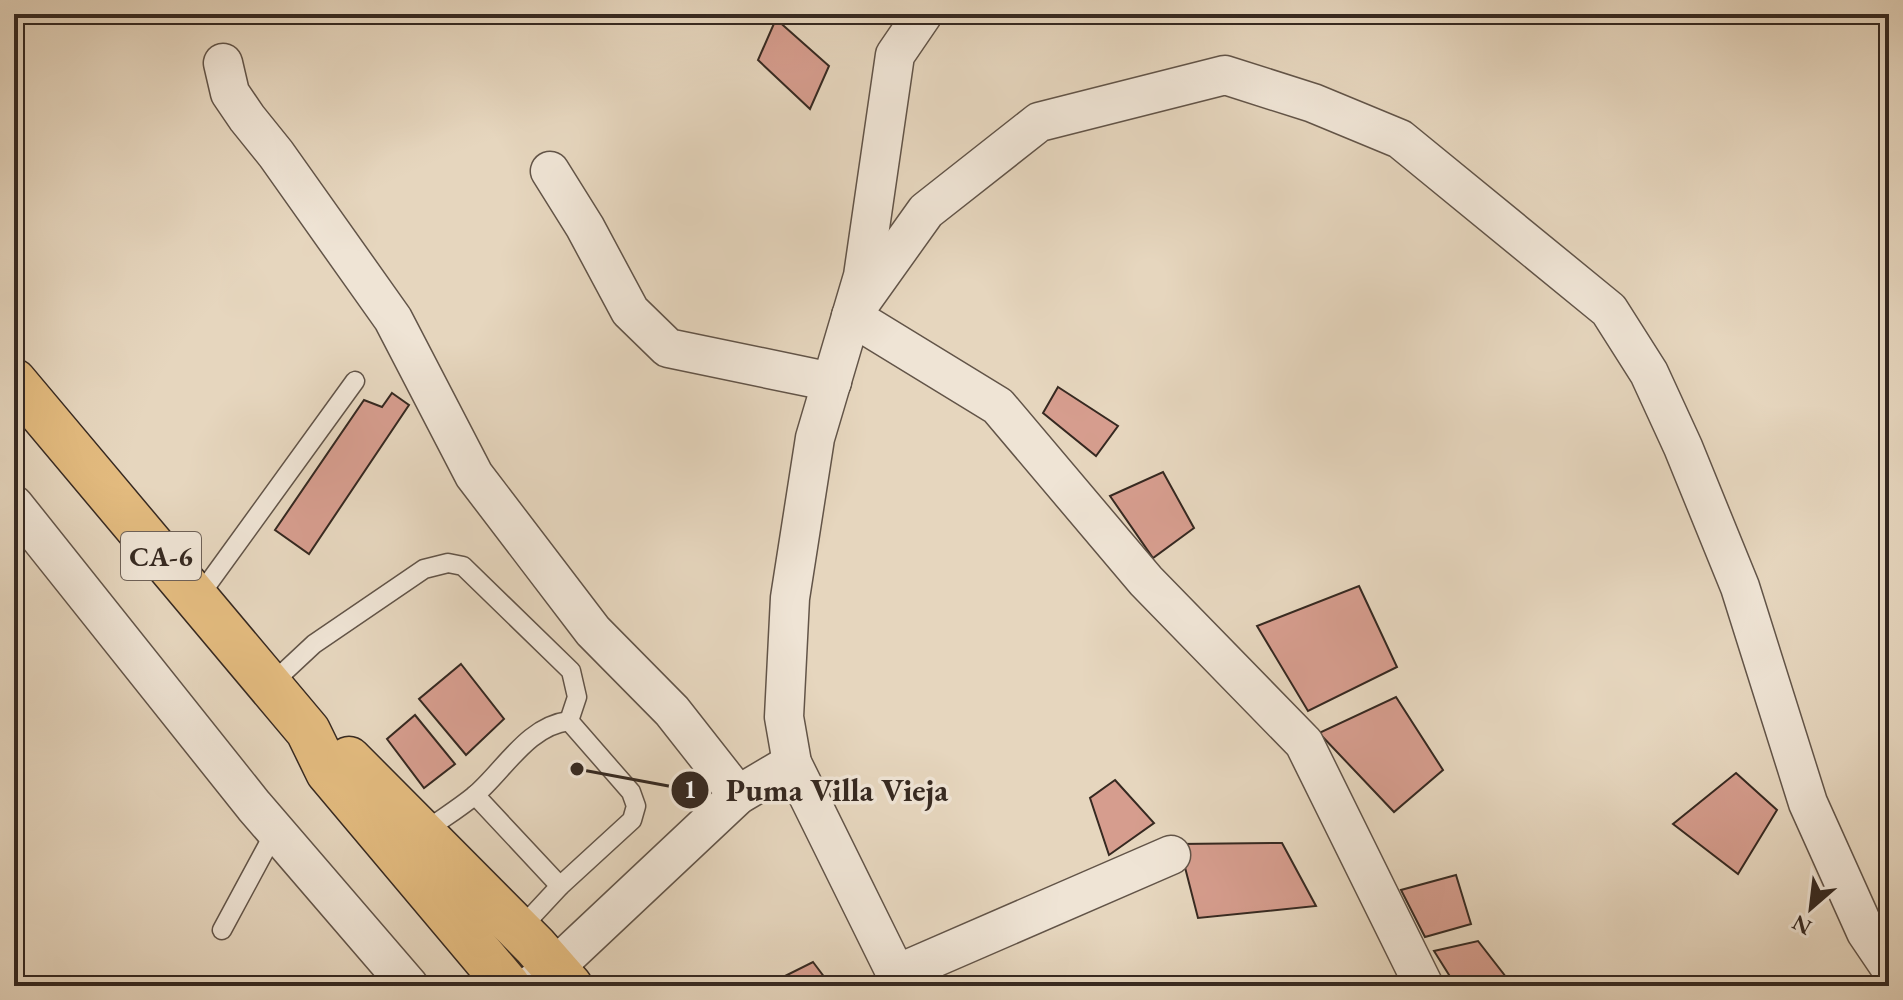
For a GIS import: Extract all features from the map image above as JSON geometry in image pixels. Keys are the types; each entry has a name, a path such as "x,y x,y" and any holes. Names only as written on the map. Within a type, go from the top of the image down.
{"highway":[{"name":"CA-6","path":"14,381 308,731 328,772 508,986"},
{"name":"CA-6","path":"308,731 344,754 424,832 519,930 551,980"}],"street":[{"path":"923,14 895,55 863,276 815,438 790,598 784,717 792,763 899,980 1171,855"},
{"path":"223,63 230,93 393,319 474,475 593,631 672,711 738,795"},
{"path":"851,316 926,211 1039,122 1225,75 1313,103 1400,139 1609,310 1649,373 1740,587 1808,803 1866,932 1889,966"},
{"path":"550,171 585,227 630,311 668,348 832,382"},
{"path":"851,316 998,406 1146,581 1304,743 1424,986"},
{"path":"14,505 278,833 409,986"},
{"path":"551,980 738,795 792,763"}],"lane":[{"path":"197,599 355,381"},
{"path":"268,686 314,644 424,569 448,563 463,566 571,671 577,697 569,721"},
{"path":"424,832 475,795 537,732 554,722 569,721"},
{"path":"519,930 560,886 632,820 636,806 631,792 569,721"},
{"path":"475,795 560,886"},
{"path":"222,930 270,841 278,833"}],"building":[{"path":"776,19 829,66 810,109 758,60"},
{"path":"1058,387 1118,426 1096,456 1043,413"},
{"path":"392,393 409,405 309,554 275,530 364,400 382,407"},
{"path":"1163,472 1194,528 1153,558 1110,496"},
{"path":"1359,586 1397,667 1308,711 1257,626"},
{"path":"461,664 504,719 466,755 419,699"},
{"path":"1396,697 1443,770 1394,812 1319,733"},
{"path":"415,715 455,764 424,788 387,739"},
{"path":"1736,773 1777,810 1738,874 1673,824"},
{"path":"1115,780 1154,823 1109,855 1090,798"},
{"path":"1282,843 1316,906 1198,918 1179,844"},
{"path":"1456,875 1471,924 1425,937 1401,890"},
{"path":"1478,941 1513,986 1456,986 1434,951"},
{"path":"813,962 831,986 765,986"}],"place":[{"name":"Puma Villa Vieja","path":"577,769"}]}
